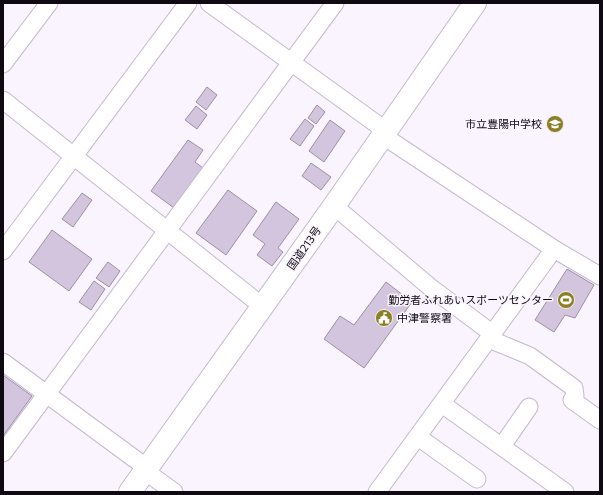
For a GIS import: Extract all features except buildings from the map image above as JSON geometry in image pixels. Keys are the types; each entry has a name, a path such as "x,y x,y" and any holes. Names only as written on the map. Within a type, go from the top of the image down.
{"highway":[{"name":"国道213号","path":"130,492 334,206 475,3"}],"street":[{"path":"3,64 49,3"},
{"path":"5,245 75,157 188,3"},
{"path":"209,3 291,62 384,133 554,249 600,276"},
{"path":"3,453 335,3"},
{"path":"3,100 262,306"},
{"path":"334,206 491,336 530,356 574,388 575,396 572,400 600,420"},
{"path":"377,492 554,249"},
{"path":"3,362 146,469 174,492"},
{"path":"442,404 564,492"},
{"path":"502,446 529,407"},
{"path":"418,437 477,479"}],"place":[{"name":"市立豊陽中学校","path":"555,124"},
{"name":"勤労者ふれあいスポーツセンター","path":"566,300"},
{"name":"中津警察署","path":"384,318"}]}
